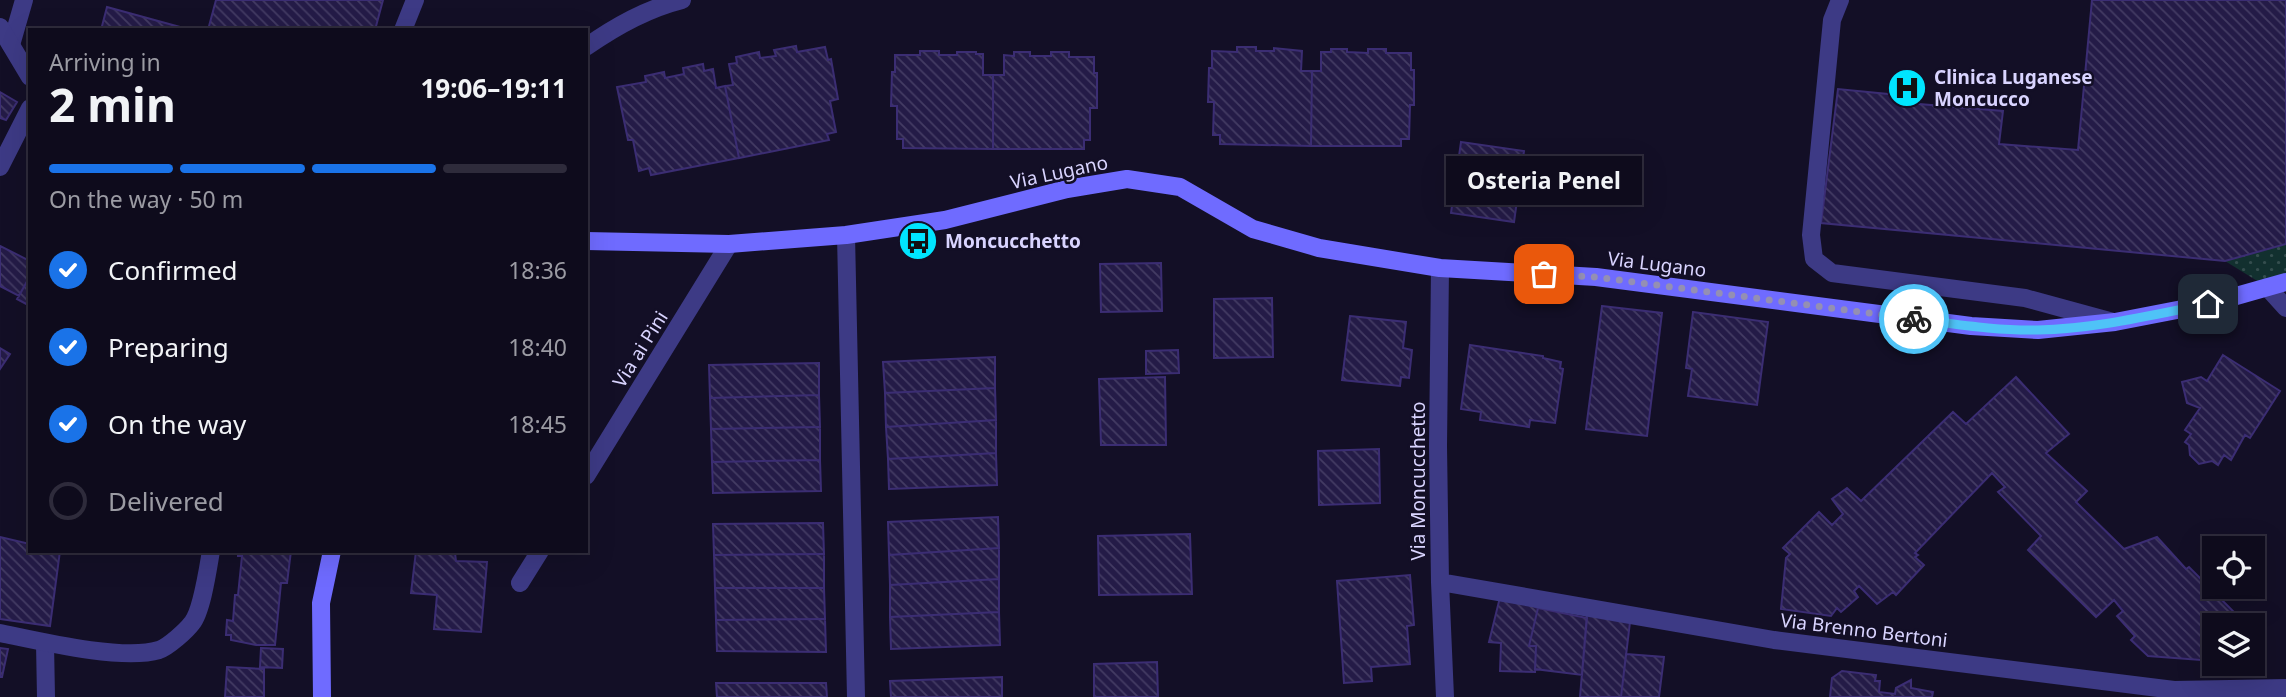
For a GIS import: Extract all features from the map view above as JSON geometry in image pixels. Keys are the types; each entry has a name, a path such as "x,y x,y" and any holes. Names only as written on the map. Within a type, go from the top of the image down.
{"street":[{"path":"11,46 24,0"},
{"path":"404,28 415,0"},
{"path":"588,46 616,25 682,0"},
{"path":"1840,0 1832,20 1811,236 1814,259 1832,273 2025,298 2115,322"},
{"path":"0,27 28,74"},
{"path":"0,167 28,112"},
{"name":"Via Lugano","path":"588,241 729,244 846,235 945,220 1068,189 1127,179 1180,187 1253,229 1320,248 1440,268 1596,277 1971,326 2038,330 2115,322 2208,304 2286,282"},
{"path":"846,235 856,697"},
{"name":"Via ai Pini","path":"588,473 729,244"},
{"name":"Via Moncucchetto","path":"1440,268 1438,446 1442,696"},
{"path":"2267,287 2286,308"},
{"path":"0,633 45,643 130,654 161,650 193,622 207,577 211,553"},
{"path":"322,697 321,603 332,553"},
{"path":"520,583 539,553"},
{"name":"Via Brenno Bertoni","path":"1440,582 1774,640 2174,690 2286,688"},
{"path":"45,643 46,697"}],"green space":[{"path":"2286,244 2286,282 2267,287 2225,261"}],"building":[{"path":"216,0 383,0 376,28 209,28"},
{"path":"2092,0 2286,0 2286,244 2225,261 1821,223 1838,89 1908,96 1907,103 2003,111 1999,144 2078,150"},
{"path":"107,7 184,28 102,28"},
{"path":"796,46 797,52 825,47 828,60 831,59 838,99 830,101 836,132 827,134 829,140 739,158 725,86 733,85 729,64 737,63 736,57 759,52 760,58 776,56 774,50"},
{"path":"1237,47 1256,47 1256,51 1274,51 1274,48 1302,51 1301,71 1312,71 1311,146 1220,144 1220,135 1213,135 1214,102 1208,102 1212,51 1237,52"},
{"path":"1331,49 1368,53 1368,49 1386,49 1386,53 1411,53 1414,105 1410,105 1409,139 1401,139 1401,146 1311,146 1312,71 1321,71 1321,52 1331,52"},
{"path":"920,51 939,51 939,55 957,55 957,52 983,54 983,75 993,75 993,149 903,148 903,139 897,139 897,106 891,106 892,72 895,72 895,55 920,55"},
{"path":"1014,52 1030,52 1030,56 1051,56 1051,52 1069,52 1069,57 1094,57 1097,108 1090,108 1090,140 1084,140 1084,149 993,149 993,75 1004,75 1004,55 1014,56"},
{"path":"703,64 704,71 713,69 716,88 725,86 739,158 651,175 649,168 639,171 633,140 628,140 617,87 646,82 645,76 664,72 665,78 684,74 683,68"},
{"path":"0,92 17,102 6,120 0,118"},
{"path":"1461,142 1524,151 1514,222 1451,213"},
{"path":"0,246 28,260 28,280 19,296 0,286"},
{"path":"1161,263 1162,311 1101,312 1100,264"},
{"path":"28,280 28,305 17,299"},
{"path":"1272,298 1273,357 1214,358 1214,299"},
{"path":"1602,306 1662,313 1647,436 1586,429"},
{"path":"1693,312 1768,322 1757,405 1688,396 1692,369 1686,368"},
{"path":"1350,316 1406,322 1403,348 1412,350 1409,378 1401,377 1400,386 1342,380"},
{"path":"1470,345 1543,356 1561,362 1560,368 1563,369 1555,423 1530,420 1529,427 1480,420 1481,412 1461,409"},
{"path":"0,348 10,354 0,369"},
{"path":"1178,350 1179,373 1146,374 1146,351"},
{"path":"2223,355 2280,391 2250,438 2245,435 2231,460 2224,455 2218,465 2212,461 2199,464 2190,455 2189,445 2185,442 2191,434 2185,430 2200,408 2187,403 2182,382 2201,377 2207,381"},
{"path":"995,357 995,388 885,393 883,362"},
{"path":"819,363 819,395 710,398 709,365"},
{"path":"1165,377 1166,445 1101,445 1099,379"},
{"path":"2016,377 2069,434 2046,453 2087,491 2076,502 2124,549 2157,537 2186,569 2189,567 2202,580 2202,599 2221,599 2234,612 2202,613 2202,660 2148,656 2131,640 2135,636 2117,616 2123,611 2114,600 2096,617 2028,550 2041,536 1998,492 2005,487 1992,473 1915,553 1918,555 1915,557 1924,565 1896,595 1893,592 1877,604 1859,586 1854,591 1858,597 1841,612 1837,608 1831,616 1781,609 1786,558 1790,554 1783,548 1819,512 1832,525 1843,514 1832,499 1847,488 1861,501 1953,412 1966,424"},
{"path":"995,388 996,420 886,427 885,393"},
{"path":"819,395 820,427 711,429 710,398"},
{"path":"996,420 996,453 888,459 886,427"},
{"path":"820,427 820,460 712,462 711,429"},
{"path":"1379,449 1380,503 1319,505 1318,451"},
{"path":"996,453 997,485 889,489 888,459"},
{"path":"820,460 821,491 713,493 712,462"},
{"path":"998,517 999,548 889,555 888,522"},
{"path":"823,523 824,554 714,555 713,524"},
{"path":"1190,534 1192,594 1099,595 1098,536"},
{"path":"0,537 28,544 28,553 60,553 50,626 0,619"},
{"path":"999,548 999,579 890,585 889,555"},
{"path":"238,553 291,553 287,583 281,583 275,645 256,645 231,640 231,635 226,635 227,620 233,621 235,595 238,595 242,556 238,556"},
{"path":"416,553 455,553 456,561 487,562 481,632 434,629 437,595 411,593"},
{"path":"824,554 824,588 715,588 714,555"},
{"path":"1410,575 1414,625 1407,626 1410,664 1371,667 1372,681 1344,683 1337,581"},
{"path":"999,579 999,612 890,617 890,585"},
{"path":"715,588 824,588 825,619 716,620"},
{"path":"1501,593 1538,608 1529,646 1536,646 1535,672 1500,671 1501,643 1489,642"},
{"path":"1538,608 1587,618 1582,675 1535,669 1536,646 1529,646"},
{"path":"999,612 1000,645 891,649 890,617"},
{"path":"1587,614 1630,622 1621,697 1580,697"},
{"path":"825,619 826,652 717,651 716,620"},
{"path":"0,648 8,649 2,677 0,677"},
{"path":"261,648 283,649 282,668 260,667"},
{"path":"1626,654 1664,657 1659,697 1621,697"},
{"path":"1157,662 1158,697 1094,697 1094,664"},
{"path":"227,667 264,669 264,697 225,697"},
{"path":"1842,671 1876,675 1875,681 1880,681 1879,692 1895,694 1896,688 1911,680 1911,688 1933,692 1932,697 1830,697 1832,678"},
{"path":"1002,677 1002,697 891,697 890,681"},
{"path":"716,683 826,683 827,697 717,697"}],"way so far":[{"path":"1544,274 1596,277 1914,319"}],"place":[{"name":"Clinica Luganese Moncucco","path":"1907,88"},
{"name":"Moncucchetto","path":"918,241"},
{"name":"Osteria Penel","path":"1544,274"}],"route":[{"path":"1914,319 2038,330 2115,322 2208,304"}]}
